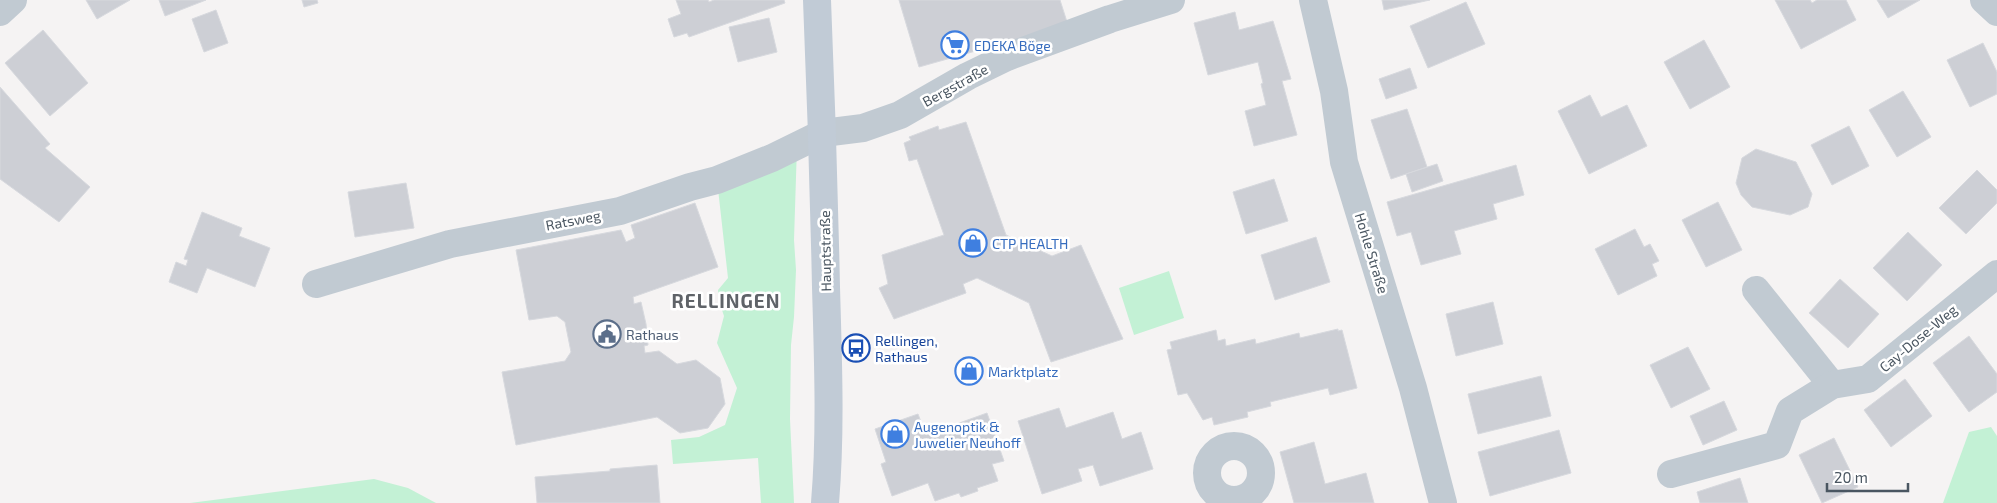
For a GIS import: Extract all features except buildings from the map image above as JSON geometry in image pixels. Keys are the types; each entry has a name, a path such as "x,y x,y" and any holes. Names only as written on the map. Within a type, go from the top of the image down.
{"main road":[{"name":"Hauptstraße","path":"817,0 823,133 828,414 825,503"}],"street":[{"path":"0,12 13,0"},
{"name":"Bergstraße","path":"823,133 863,128 900,115 968,76 1008,57 1110,19 1171,0"},
{"name":"Hohle Straße","path":"1313,0 1334,91 1344,162 1413,388 1443,503"},
{"path":"1984,0 1997,12"},
{"name":"Ratsweg","path":"316,284 450,244 620,210 717,180 772,158 823,133"},
{"name":"Cay-Dose-Weg","path":"1671,474 1777,445 1790,411 1832,385 1868,379 1997,274"},
{"path":"1756,290 1832,385"}],"green space":[{"path":"797,146 794,240 796,270 791,345 790,419 794,503 761,503 758,458 673,464 671,440 699,437 725,425 737,388 717,343 724,316 718,290 728,278 717,180"},
{"path":"1169,271 1184,318 1134,335 1119,288"},
{"path":"1991,427 1997,436 1997,503 1943,503 1969,432"},
{"path":"374,479 408,488 436,503 190,503"}],"place":[{"name":"EDEKA Böge","path":"955,45"},
{"name":"CTP HEALTH","path":"973,243"},
{"name":"Rathaus","path":"607,334"},
{"name":"Rellingen, Rathaus","path":"856,348"},
{"name":"Marktplatz","path":"969,371"},
{"name":"Augenoptik & Juwelier Neuhoff","path":"895,434"}],"district":[{"name":"RELLINGEN","path":"726,300"}]}
